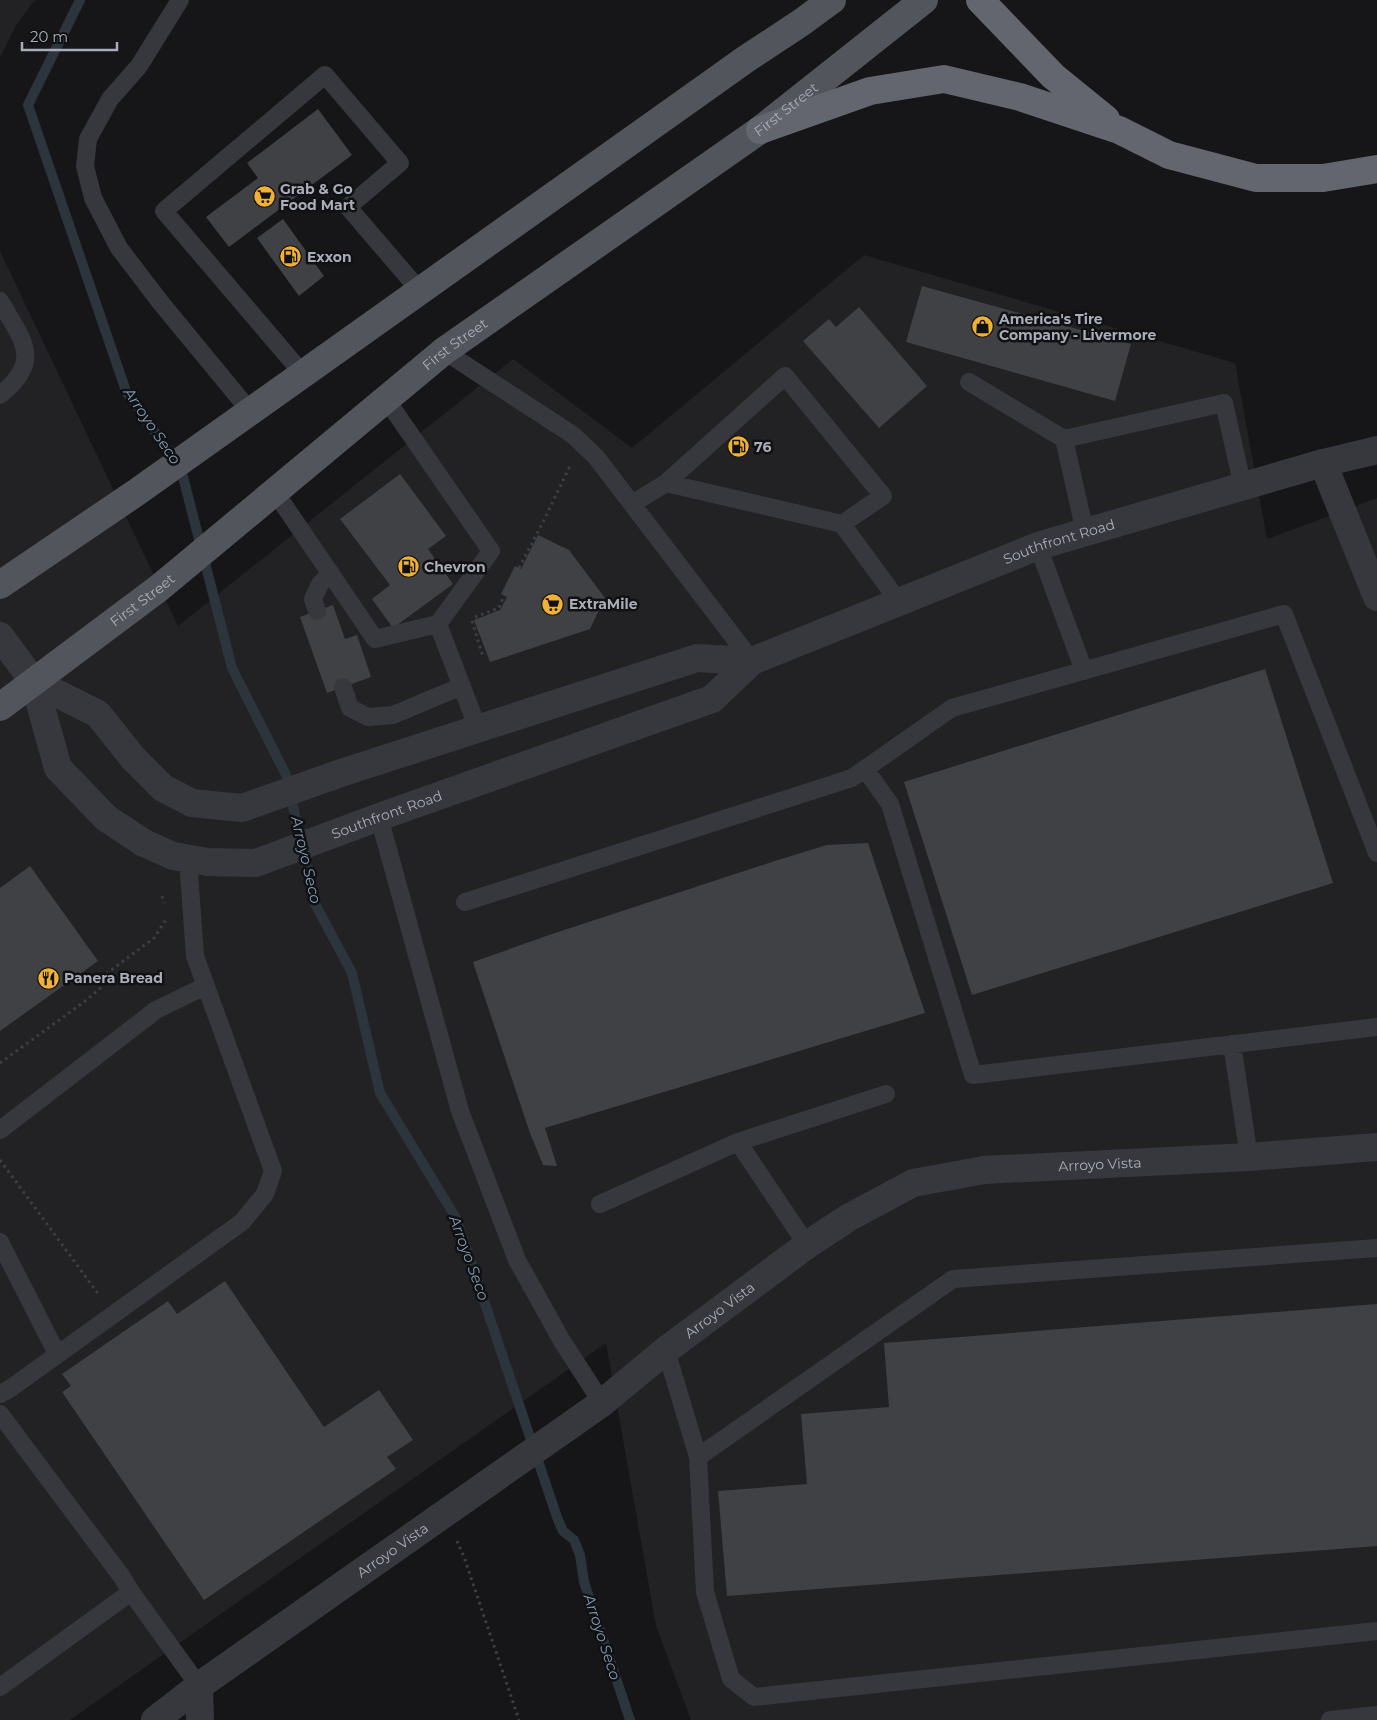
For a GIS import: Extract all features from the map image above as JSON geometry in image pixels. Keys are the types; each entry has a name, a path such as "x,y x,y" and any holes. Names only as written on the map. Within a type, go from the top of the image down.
{"highway":[{"path":"980,0 1053,76 1119,130"},
{"path":"760,130 870,91 944,79 1020,97 1119,130 1169,155 1256,178 1323,178 1377,169"}],"main road":[{"path":"0,585 137,492 746,59 832,0"},
{"name":"First Street","path":"0,707 159,588 444,350 760,130 924,0"}],"street":[{"name":"Southfront Road","path":"0,636 34,682 58,768 106,818 144,843 173,856 208,862 256,863 373,819 712,699 752,661 1038,546 1323,463 1377,450"},
{"path":"1323,463 1377,597"},
{"name":"Southfront Road","path":"34,682 98,714 134,758 163,788 192,804 242,808 341,773 697,658 752,661"},
{"name":"Arroyo Vista","path":"155,1720 199,1686 602,1404 666,1350 807,1245 848,1218 913,1183 984,1170 1248,1157 1377,1147"},
{"path":"199,1686 200,1720"}],"lane":[{"path":"180,0 139,66 110,99 88,139 84,166 93,198 120,248 161,303 250,411"},
{"path":"303,374 164,212 325,75 400,163 348,207 420,291"},
{"path":"0,301 26,347 25,365 11,386 0,395"},
{"path":"444,350 573,435 596,457 752,661"},
{"path":"632,504 666,483 785,376 884,496 842,524"},
{"path":"969,382 1064,438 1224,403 1243,487"},
{"path":"268,498 331,573 375,638 438,624 491,551 386,399"},
{"path":"1064,438 1085,532"},
{"path":"666,483 842,524 899,602"},
{"path":"1038,546 1084,671"},
{"path":"318,611 313,599 320,584 331,573"},
{"path":"465,902 852,778 952,708 1284,614 1377,853"},
{"path":"438,624 478,729"},
{"path":"343,686 350,708 368,718 393,715 462,686"},
{"path":"865,769 890,804 972,1075 1377,1027"},
{"path":"373,819 460,1111 516,1260 562,1340 602,1404"},
{"path":"0,1394 242,1222 265,1194 273,1171 195,956 188,859"},
{"path":"0,1130 156,1010 205,986"},
{"path":"1232,1044 1248,1157"},
{"path":"600,1204 738,1142 886,1094"},
{"path":"738,1142 807,1245"},
{"path":"0,1242 57,1354"},
{"path":"698,1457 953,1278 1377,1248"},
{"path":"666,1350 698,1457 705,1592 731,1680 754,1697 1377,1631"},
{"path":"0,1414 122,1577 199,1686"},
{"path":"0,1687 131,1592"},
{"path":"1330,1720 1377,1716"}],"path":[{"path":"519,568 570,465"},
{"path":"483,657 471,618 499,608 504,595"},
{"path":"162,896 166,909"},
{"path":"0,1063 103,986 102,977 154,938 168,916"},
{"path":"0,1160 93,1287"},
{"path":"452,1510 464,1557 519,1720"}],"shaded area":[{"path":"0,0 35,0 16,25 0,58"},
{"path":"0,251 178,626 513,359 632,448 864,255 1235,363 1267,539 1377,498 1377,1720 691,1720 656,1626 606,1343 70,1720 0,1720"}],"building":[{"name":"Grab & Go Food Mart","path":"318,109 352,155 229,247 206,217 258,178 247,163"},
{"name":"Exxon","path":"283,219 324,276 299,296 257,238"},
{"path":"922,286 1131,344 1115,401 906,342"},
{"path":"859,307 927,386 879,428 803,341 829,319 836,327"},
{"name":"Chevron","path":"400,474 446,536 428,549 453,584 393,628 372,599 390,585 340,519"},
{"name":"ExtraMile","path":"538,535 569,550 605,598 590,629 490,662 474,620 500,610 507,597 501,594 515,566 521,569"},
{"path":"333,605 345,639 357,635 371,677 327,693 300,617"},
{"path":"1265,669 1333,883 972,995 904,782"},
{"path":"868,843 925,1013 545,1128 557,1166 543,1165 530,1133 473,962 552,934 827,845"},
{"path":"30,866 98,961 0,1031 0,888"},
{"path":"225,1281 324,1427 379,1390 413,1440 387,1457 396,1469 204,1600 62,1392 71,1386 62,1374 168,1301 177,1314"},
{"path":"1377,1304 1377,1546 727,1596 718,1491 807,1484 801,1414 889,1407 884,1343"}],"waterway":[{"name":"Arroyo Seco","path":"80,0 28,105 126,391 181,469 232,668 286,775 315,904 352,973 380,1093 456,1218 558,1520 563,1531 574,1540 580,1555 584,1582 630,1720"}],"place":[{"name":"Grab & Go Food Mart","path":"264,197"},
{"name":"Exxon","path":"291,257"},
{"name":"America's Tire Company - Livermore","path":"983,327"},
{"name":"76","path":"738,447"},
{"name":"Chevron","path":"408,567"},
{"name":"ExtraMile","path":"553,604"},
{"name":"Panera Bread","path":"48,978"}]}
